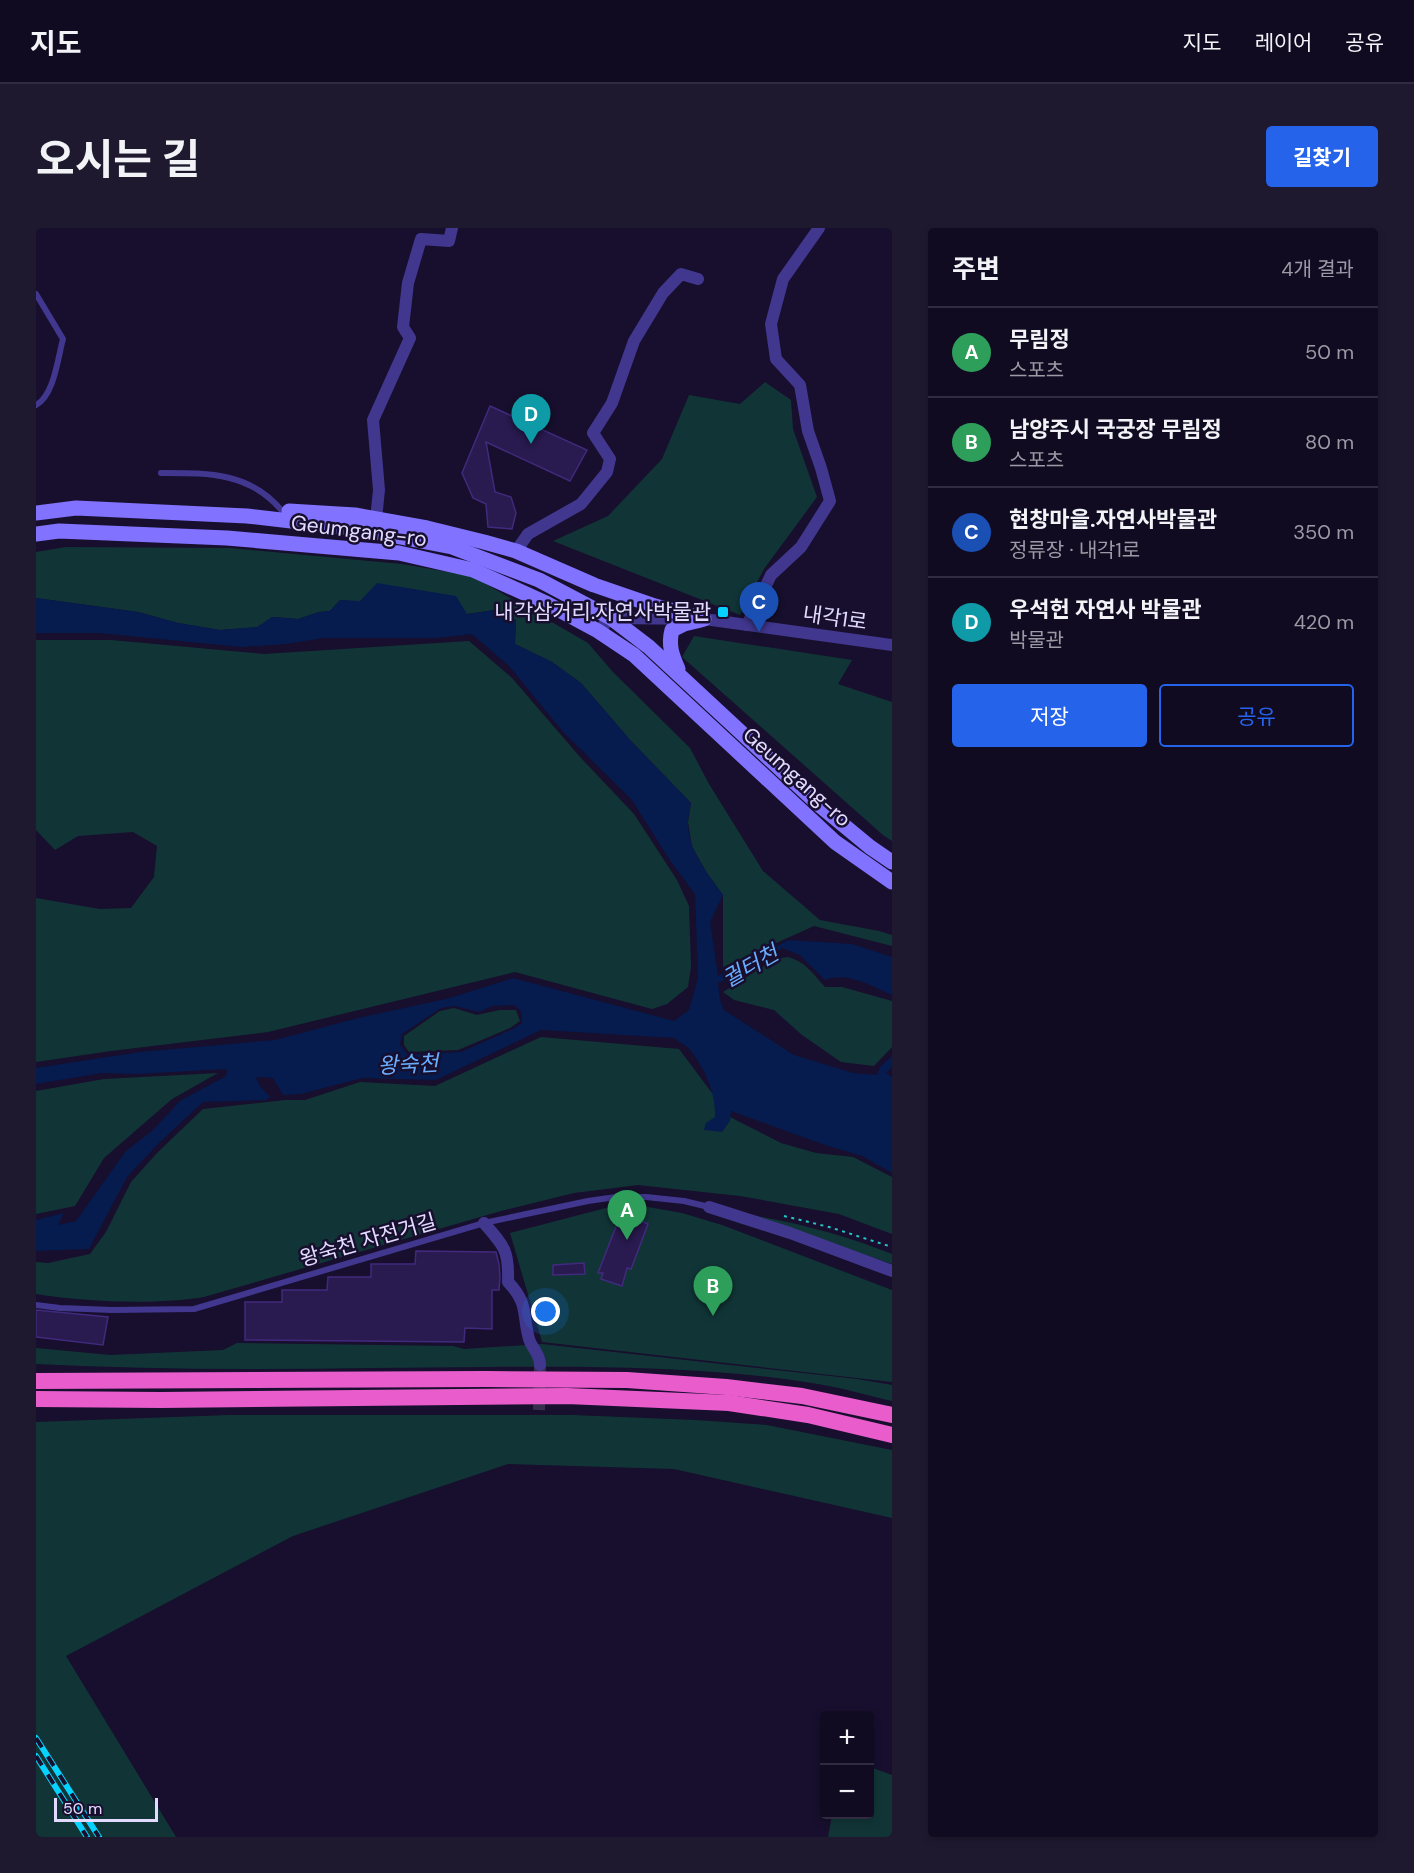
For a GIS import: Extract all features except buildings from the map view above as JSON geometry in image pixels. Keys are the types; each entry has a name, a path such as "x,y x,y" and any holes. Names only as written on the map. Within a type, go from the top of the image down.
{"highway":[{"path":"38,1381 627,1380 726,1387 802,1396 892,1415"},
{"path":"38,1399 567,1396 729,1403 808,1415 892,1435"}],"main road":[{"name":"Geumgang-ro","path":"36,513 76,508 247,516 359,529 452,547 539,580 610,618 649,647 818,804 892,862"},
{"path":"247,516 282,511 355,515 426,528 516,551 594,585 655,606 704,619"},
{"name":"Geumgang-ro","path":"36,534 59,531 227,538 399,553 473,570 546,603 598,631 634,655 835,842 892,882"},
{"path":"679,674 669,640 672,630 704,619"}],"street":[{"path":"376,519 379,490 373,420 410,338 403,327 408,283 421,239 449,241 452,228"},
{"path":"747,625 771,575 801,547 830,501 808,431 800,385 776,359 771,324 783,279 819,228"},
{"path":"516,551 528,534 580,504 607,472 610,459 593,433 612,403 634,341 663,293 681,274 698,279"},
{"path":"598,631 610,618"},
{"name":"내각1로","path":"610,618 704,619 892,645"},
{"path":"710,1207 790,1233 892,1271"},
{"path":"484,1223 502,1244 508,1262 508,1282 518,1293 525,1312 529,1341 540,1357 540,1365"}],"lane":[{"path":"36,294 63,339 50,389 42,402 36,405"},
{"path":"161,473 203,473 224,476 253,485 271,498 282,511"},
{"name":"왕숙천 자전거길","path":"36,1305 112,1310 194,1309 484,1223 588,1201 616,1197 646,1197 684,1201 710,1207"}],"green space":[{"path":"765,382 791,400 793,429 817,497 764,569 740,615 553,541 608,516 662,459 689,395 740,404"},
{"path":"66,547 229,548 402,564 472,576 588,643 612,671 690,748 709,784 763,871 820,920 892,935 892,946 814,926 723,967 723,895 692,847 688,822 691,803 631,741 581,683 552,662 515,644 516,620 495,610 467,614 340,600 330,611 298,619 272,617 258,627 220,630 178,623 138,612 36,598 36,552"},
{"path":"694,636 852,660 838,684 892,702 892,841 682,657"},
{"path":"36,640 111,640 264,654 469,641 512,678 580,757 634,814 677,880 689,906 691,967 688,987 667,1004 652,1009 515,972 268,1032 36,1062 36,898 100,909 131,908 154,877 157,846 133,832 78,836 55,850 36,830"},
{"path":"788,957 804,965 825,987 842,987 892,1001 892,1047 874,1066 841,1062 802,1035 774,1010 734,1000 723,992 775,959"},
{"path":"454,1008 477,1015 499,1010 516,1010 520,1021 510,1028 458,1050 409,1052 404,1045 404,1036 440,1011"},
{"path":"541,1037 679,1049 730,1117 781,1143 816,1153 853,1157 892,1177 892,1234 839,1214 740,1196 638,1185 574,1193 501,1211 204,1297 120,1302 36,1294 36,1262 48,1263 90,1254 106,1232 131,1182 158,1152 203,1109 305,1100 360,1082 435,1086"},
{"path":"218,1073 172,1099 104,1158 75,1206 36,1214 36,1091 104,1079"},
{"path":"625,1203 682,1213 722,1225 892,1290 892,1382 542,1342 510,1233"},
{"path":"750,1215 804,1226 857,1241 892,1254 892,1264"},
{"path":"237,1343 453,1346 464,1349 542,1344 857,1379 892,1385 892,1401 812,1383 772,1377 649,1368 205,1369 36,1364 36,1348 110,1355 223,1350"},
{"path":"229,1415 572,1415 767,1425 892,1450 892,1518 674,1469 508,1464 293,1536 66,1656 176,1837 36,1837 36,1422"},
{"path":"874,1768 892,1775 892,1837 828,1837 831,1819 874,1819"}],"water":[{"path":"377,583 456,596 467,614 495,610 516,620 515,644 552,662 581,683 631,741 691,803 688,822 691,842 700,861 723,895 710,922 718,976 789,940 852,944 892,957 892,995 851,978 825,980 800,955 782,948 740,974 718,983 724,1010 794,1055 853,1073 877,1075 880,1067 892,1056 892,1067 886,1073 892,1077 892,1173 862,1156 731,1111 730,1121 722,1132 704,1130 706,1123 715,1117 714,1099 705,1073 695,1057 688,1048 674,1038 541,1030 436,1080 362,1078 301,1094 283,1095 273,1078 256,1077 260,1086 270,1097 266,1100 203,1102 127,1177 89,1249 36,1251 36,1220 64,1213 58,1225 76,1221 125,1152 153,1130 180,1101 226,1076 227,1069 136,1074 102,1073 36,1084 36,1068 140,1052 275,1040 358,1018 450,998 513,978 674,1021 689,1010 698,978 695,894 671,862 632,800 564,733 509,666 472,634 437,638 323,638 286,644 241,647 99,633 36,633 36,598 138,612 178,623 220,630 257,627 272,617 298,619 330,611 340,600 360,601","holes":["514,1005 521,1011 522,1023 461,1052 408,1055 400,1045 402,1034 441,1008 455,1006 479,1012 492,1006"]}],"tunnel":[{"path":"539,1410 540,1365"}],"railway":[{"path":"36,1738 99,1837"},
{"path":"36,1756 87,1837"}],"place":[{"name":"우석헌 자연사 박물관","path":"531,444"},
{"name":"내각삼거리.자연사박물관","path":"723,612"},
{"name":"현창마을.자연사박물관","path":"759,632"},
{"name":"무림정","path":"627,1240"},
{"name":"남양주시 국궁장 무림정","path":"713,1316"}],"water label":[{"name":"궐터천","path":"750,966"},
{"name":"왕숙천","path":"408,1064"}]}
